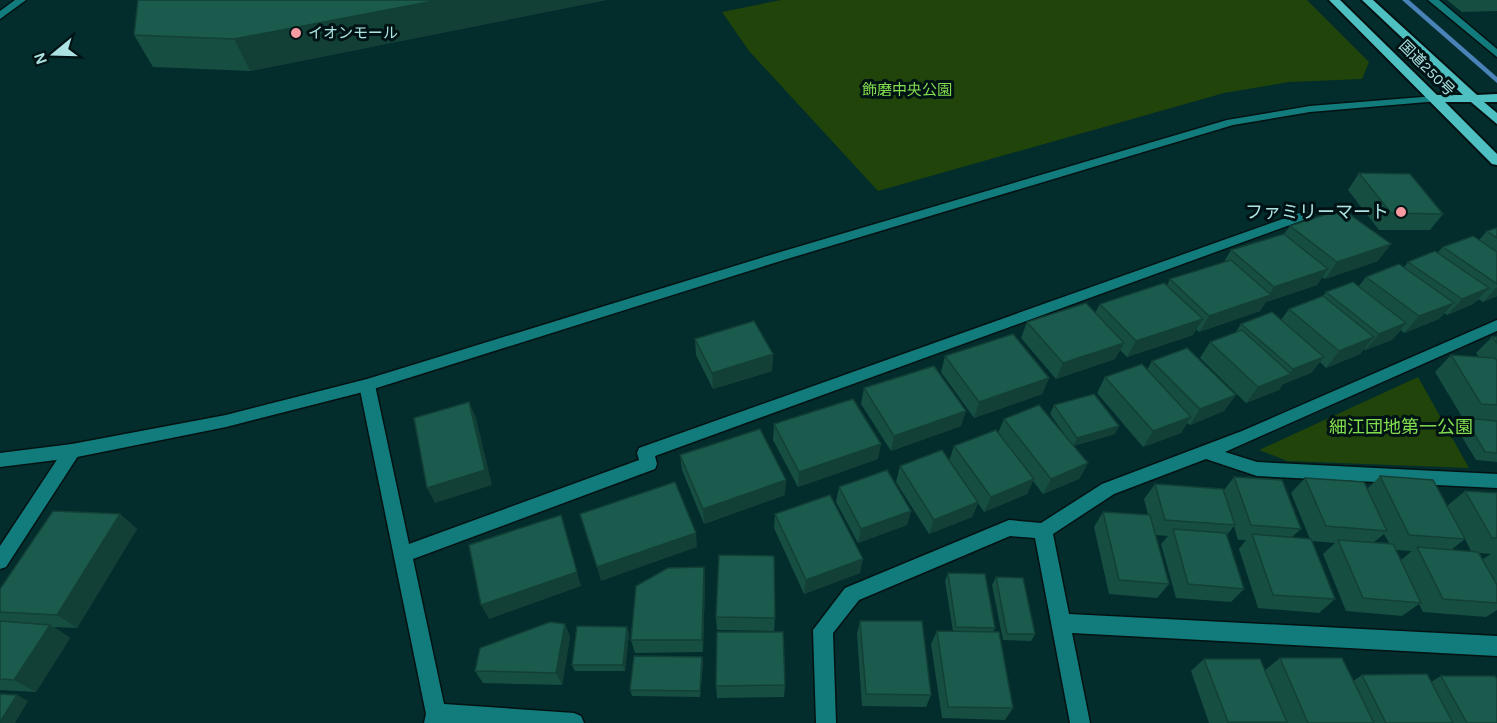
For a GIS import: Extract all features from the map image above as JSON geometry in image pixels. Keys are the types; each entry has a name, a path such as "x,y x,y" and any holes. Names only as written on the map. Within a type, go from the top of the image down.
{"highway":[{"name":"国道250号","path":"1334,0 1497,160"},
{"name":"国道250号","path":"1367,0 1497,120"},
{"path":"1435,99 1497,98"}],"street":[{"path":"0,16 21,0"},
{"path":"1433,0 1497,54"},
{"path":"0,460 72,451 226,422 367,385 847,236 1231,123 1311,110 1435,99"},
{"path":"402,555 649,464 645,453 1305,215"},
{"path":"826,723 823,630 852,594 1008,528 1042,531 1108,489 1248,436 1497,325"},
{"path":"367,385 435,719 574,723"},
{"path":"0,561 72,451"},
{"path":"1206,452 1257,469 1497,481"},
{"path":"1042,531 1080,723"},
{"path":"1061,623 1497,646"}],"green space":[{"name":"飾磨中央公園","path":"781,0 1307,0 1369,62 1362,79 1289,82 1224,93 878,191 749,51 722,12"},
{"name":"細江団地第一公園","path":"1418,377 1469,468 1287,461 1259,450"}],"building":[{"path":"138,0 439,0 234,39 134,35"},
{"path":"1359,173 1410,174 1443,214 1391,213"},
{"path":"1342,209 1391,244 1337,262 1290,226"},
{"path":"1497,228 1497,238 1487,231"},
{"path":"1284,234 1328,269 1274,287 1231,250"},
{"path":"1473,236 1497,252 1497,284 1443,247"},
{"path":"1435,251 1489,288 1462,299 1408,262"},
{"path":"1231,260 1271,295 1209,316 1170,279"},
{"path":"1399,264 1454,303 1419,316 1366,277"},
{"path":"1353,282 1406,323 1379,334 1326,292"},
{"path":"1164,283 1203,319 1136,341 1100,304"},
{"path":"1323,296 1374,337 1339,351 1289,309"},
{"path":"1086,303 1124,343 1063,363 1027,322"},
{"path":"1272,312 1324,357 1293,369 1241,324"},
{"path":"754,321 773,354 712,373 695,339"},
{"path":"1242,330 1291,374 1258,387 1210,342"},
{"path":"1013,334 1049,378 979,402 945,356"},
{"path":"1187,348 1236,395 1200,409 1152,361"},
{"path":"1451,355 1495,358 1497,361 1497,405 1481,404"},
{"path":"1142,364 1191,417 1153,431 1105,377"},
{"path":"934,366 966,411 894,436 864,388"},
{"path":"1094,394 1119,426 1077,438 1054,405"},
{"path":"853,399 881,444 799,472 774,424"},
{"path":"469,402 485,470 427,488 414,418"},
{"path":"1039,405 1088,463 1051,479 1004,419"},
{"path":"1465,418 1497,421 1497,453 1485,452"},
{"path":"760,429 786,480 703,509 680,455"},
{"path":"996,430 1034,479 991,497 954,446"},
{"path":"942,450 978,502 934,520 900,466"},
{"path":"887,470 911,511 861,529 839,487"},
{"path":"1380,476 1433,480 1465,539 1409,535"},
{"path":"1234,477 1282,480 1301,529 1251,525"},
{"path":"1305,478 1364,482 1387,531 1326,526"},
{"path":"675,482 696,533 597,567 580,514"},
{"path":"1155,484 1223,489 1235,525 1165,520"},
{"path":"1465,491 1497,493 1497,538 1492,538"},
{"path":"830,495 863,559 806,580 775,514"},
{"path":"53,511 120,514 57,615 0,612 0,589"},
{"path":"1103,512 1150,515 1169,584 1119,580"},
{"path":"561,515 577,572 481,605 469,545"},
{"path":"1173,529 1226,533 1244,589 1188,584"},
{"path":"1252,534 1311,539 1335,599 1273,595"},
{"path":"1338,540 1393,544 1421,603 1363,598"},
{"path":"1417,547 1478,552 1497,585 1497,603 1443,599"},
{"path":"719,555 774,556 775,618 716,617"},
{"path":"704,567 702,640 631,640 636,586 668,568"},
{"path":"948,573 985,574 995,628 956,627"},
{"path":"996,577 1023,578 1035,634 1007,634"},
{"path":"0,621 50,625 14,680 0,679"},
{"path":"860,621 922,621 931,695 866,694"},
{"path":"550,622 565,624 556,673 475,671 480,648"},
{"path":"577,626 627,627 623,665 572,665"},
{"path":"937,631 999,632 1013,708 948,707"},
{"path":"717,632 783,632 785,685 716,686"},
{"path":"634,656 702,657 700,691 630,690"},
{"path":"1280,658 1342,658 1374,723 1308,723"},
{"path":"1204,659 1260,659 1287,722 1228,722"},
{"path":"1427,674 1453,723 1386,723 1362,675"},
{"path":"1441,676 1495,676 1497,679 1497,723 1467,723"},
{"path":"0,694 17,695 0,722"}],"waterway":[{"path":"1405,0 1497,81"}],"place":[{"name":"イオンモール","path":"296,33"},
{"name":"ファミリーマート","path":"1401,212"}]}
